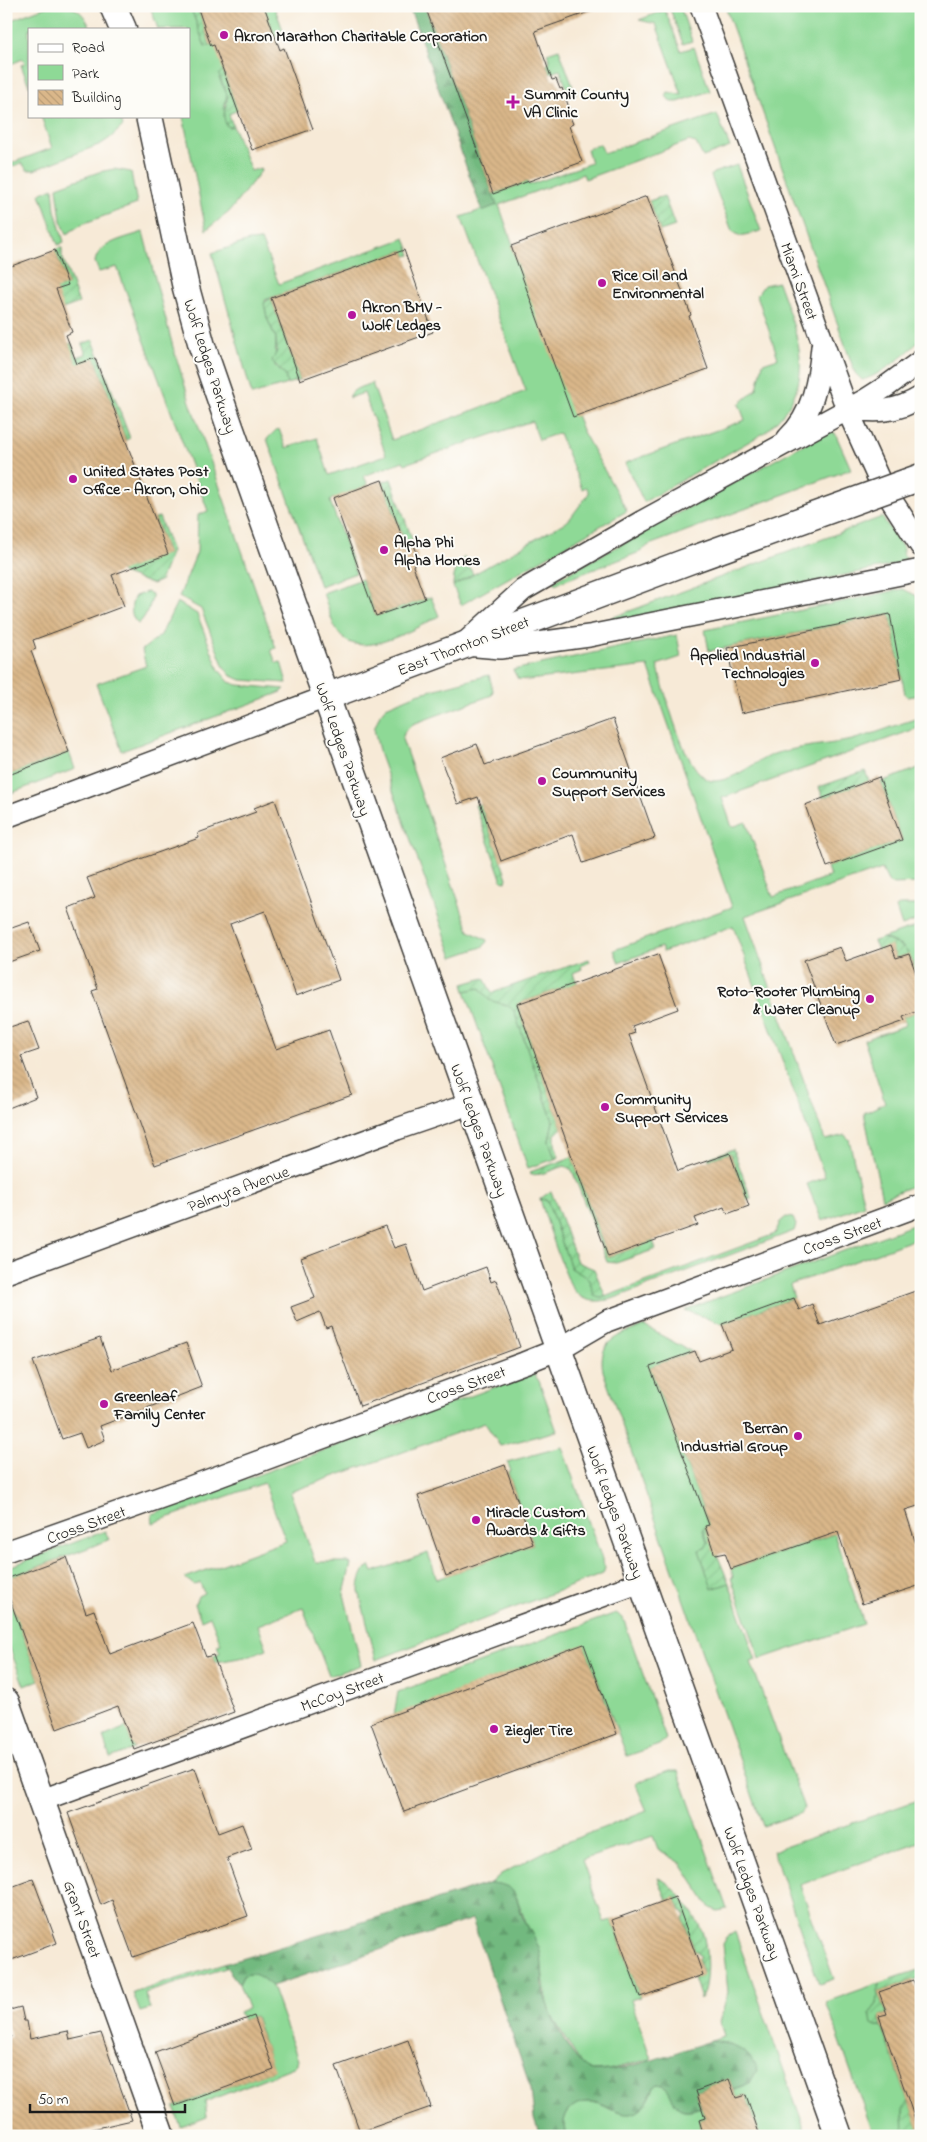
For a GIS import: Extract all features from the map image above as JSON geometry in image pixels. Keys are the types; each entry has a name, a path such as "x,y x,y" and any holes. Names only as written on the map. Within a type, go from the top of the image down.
{"main road":[{"path":"113,6 123,28"},
{"name":"Wolf Ledges Parkway","path":"149,118 186,288 202,346 241,461 840,2136"},
{"name":"East Thornton Street","path":"326,697 694,559 921,477"},
{"name":"Grant Street","path":"6,1702 161,2136"}],"street":[{"name":"Miami Street","path":"701,6 847,409 881,484 921,546"},
{"path":"779,446 796,430 805,417 820,369 822,344"},
{"path":"462,645 523,590 887,386 921,361"},
{"path":"847,409 870,412 890,411 907,405 921,397"},
{"path":"462,645 500,648 590,636 921,570"},
{"name":"East Thornton Street","path":"6,817 326,697"},
{"name":"Palmyra Avenue","path":"6,1274 397,1129 470,1104"},
{"name":"Cross Street","path":"6,1552 199,1483 559,1349 607,1321 921,1205"},
{"name":"McCoy Street","path":"42,1800 641,1582"}],"green space":[{"path":"48,6 63,6 79,11 90,28 28,28 28,83 21,65 25,63 23,59 6,66 6,22"},
{"path":"150,6 190,6 205,46 264,6 274,6 283,30 277,36 277,44 219,78 227,94 224,109 229,127 233,126 251,171 260,168 261,171 229,212 206,230 183,118 190,118 190,28 158,28"},
{"path":"190,6 197,6 211,46 205,46"},
{"path":"409,6 425,6 497,205 482,211"},
{"path":"669,6 680,6 692,41 683,44"},
{"path":"725,6 921,6 921,339 893,363 869,378 862,380 855,373"},
{"path":"665,10 681,51 694,47 710,91 678,102 671,102 666,96 668,92 682,95 656,24 639,20"},
{"path":"559,49 576,95 570,97 560,70 550,73 547,64 550,62 547,53"},
{"path":"223,70 238,110 229,114 233,126 229,127 226,125 224,117 227,94 219,74"},
{"path":"717,114 730,147 703,157 696,143 689,141 585,179 583,174 499,205 513,245 511,246 582,430 627,511 461,605 453,586 569,520 589,493 586,487 582,489 559,433 539,440 532,421 405,464 403,461 364,476 368,485 332,499 330,501 356,573 320,586 267,439 279,429 286,448 317,438 329,475 386,455 364,393 349,398 352,392 358,388 372,383 392,440 526,391 461,217 496,205 493,194 527,182 529,185 591,163 587,149 600,144 604,153"},
{"path":"42,118 121,118 123,126 101,144 34,170 27,170 22,163 6,169 6,165 52,148"},
{"path":"737,165 761,231 740,236 732,231 711,176 713,173"},
{"path":"114,169 131,172 137,204 82,224 67,234 61,221 57,187 99,172"},
{"path":"53,188 55,210 64,242 58,245 40,194"},
{"path":"664,196 675,226 660,231 649,201"},
{"path":"143,232 173,347 190,402 276,648 271,650 276,663 281,662 287,683 241,680 230,675 224,667 201,609 179,597 197,552 198,515 208,511 117,267 99,272 95,262 97,255 107,245"},
{"path":"405,238 411,255 406,256 404,250 265,300 267,318 276,338 275,366 285,375 287,384 252,395 212,253 249,241 261,240 279,284"},
{"path":"62,248 62,256 79,303 57,311 46,293 68,284 55,250"},
{"path":"778,282 798,343 799,380 793,397 782,415 764,433 644,502 625,463 745,420 739,404 757,389 763,363 778,358 757,295 764,285"},
{"path":"271,298 300,380 287,384 285,375 272,361 277,351 276,338 267,318 264,303"},
{"path":"93,340 130,438 126,440 95,358 65,369 65,345 71,343 77,357 86,354 82,344"},
{"path":"828,431 835,433 851,469 649,545 640,552 555,584 554,581"},
{"path":"391,479 414,545 405,543 383,482"},
{"path":"159,517 172,551 160,581 152,584 122,573 118,563 168,554 155,518"},
{"path":"882,517 903,548 903,555 907,558 898,564 613,623 611,618"},
{"path":"464,557 473,574 453,586 456,570"},
{"path":"362,579 376,616 431,597 439,616 389,640 361,645 349,642 337,631 323,593"},
{"path":"903,589 915,595 921,601 921,695 908,697 905,694 890,614 709,651 705,630"},
{"path":"147,592 152,594 150,606 138,624 132,614 132,603 135,596"},
{"path":"177,602 197,614 219,670 229,682 238,685 285,689 282,692 122,751 96,684 146,666 142,650 161,635"},
{"path":"677,635 681,657 657,665 684,748 701,775 711,781 729,778 777,753 852,740 921,717 921,727 722,798 732,827 746,822 773,897 830,876 827,867 902,840 881,782 921,767 921,883 891,884 882,869 745,916 825,1140 845,1135 849,1139 864,1205 822,1221 807,1184 825,1177 733,926 663,952 661,947 619,963 614,950 732,907 648,666 528,680 518,679 513,670"},
{"path":"489,675 493,690 492,695 413,724 405,731 402,739 469,931 487,940 486,944 482,947 453,957 380,755 374,729 380,714 386,707 417,694"},
{"path":"69,752 75,769 6,795 6,776"},
{"path":"865,771 869,781 823,798 819,787"},
{"path":"480,804 507,878 506,882 502,881 475,805"},
{"path":"900,905 921,905 921,919 902,926 896,908"},
{"path":"921,925 921,987 906,951 883,938"},
{"path":"883,938 903,947 909,954 896,958 891,946 878,950 874,941"},
{"path":"589,959 590,962 581,966 582,969 573,973 577,983 517,1004 562,1128 555,1135 555,1144 559,1157 555,1159 549,1141 553,1121 514,1011 509,1006 489,1000 480,988 465,991 463,984 484,978 492,993"},
{"path":"476,988 482,989 495,1002 507,1005 514,1011 553,1121 549,1141 555,1159 528,1168 465,991"},
{"path":"921,1010 921,1182 882,1199 864,1113 885,1103 864,1040 906,1025 903,1017"},
{"path":"733,1149 751,1198 747,1200 730,1153 709,1160 708,1158"},
{"path":"572,1157 608,1257 653,1241 656,1249 616,1263 607,1262 572,1170 565,1166 541,1174 531,1175 530,1172"},
{"path":"551,1191 577,1262 594,1269 606,1297 594,1295 589,1279 571,1268 548,1203 546,1200 540,1199"},
{"path":"540,1199 546,1200 548,1203 571,1268 586,1276 602,1298 775,1234 780,1222 786,1217 793,1218 796,1225 794,1231 612,1299 593,1301 584,1299 576,1293 572,1286 556,1249"},
{"path":"921,1222 921,1237 790,1285 794,1298 722,1324 685,1310"},
{"path":"644,1326 692,1352 650,1367 709,1525 703,1530 708,1543 705,1548 699,1550 712,1588 729,1583 756,1660 751,1662 804,1808 802,1813 763,1826 603,1371 602,1360 607,1345 619,1336"},
{"path":"533,1373 539,1381 557,1431 500,1446 485,1423 290,1492 315,1562 347,1562 351,1564 344,1594 361,1665 329,1676 303,1608 258,1625 267,1649 245,1657 216,1662 213,1655 220,1653 217,1645 221,1644 210,1616 201,1620 195,1604 198,1596 204,1593 200,1583 194,1585 185,1578 286,1541 264,1483 153,1523 152,1514"},
{"path":"562,1447 605,1568 603,1574 376,1660 359,1591 362,1576 367,1567 370,1565 373,1572 428,1553 437,1579 533,1544 508,1473 511,1471 507,1462"},
{"path":"705,1526 729,1583 712,1589 699,1550 705,1548 708,1543 703,1530"},
{"path":"105,1531 109,1540 6,1579 6,1568"},
{"path":"834,1534 864,1624 760,1659 731,1578 733,1577 731,1569"},
{"path":"6,1589 39,1680 24,1686 6,1638"},
{"path":"616,1613 623,1618 666,1739 659,1745 627,1756 584,1645 394,1715 398,1692"},
{"path":"126,1727 134,1749 110,1758 103,1737"},
{"path":"669,1771 678,1771 727,1909 718,1911 710,1908 681,1863 658,1849 653,1836 582,1860 604,1922 612,1920 640,1997 631,2000 651,2059 608,2070 592,2071 583,2067 556,2023 547,2004 539,1949 526,1923 516,1896 491,1883 501,1874 556,1846 647,1811 635,1783"},
{"path":"921,1799 921,1841 800,1885 834,1979 819,1984 773,1851"},
{"path":"658,1878 678,1893 695,1917 702,1931 706,1946 707,1965 704,1992 701,1999 694,1978 703,1974 698,1959 700,1958 697,1952 695,1952 683,1918 685,1917 683,1911 681,1911 675,1897 667,1900"},
{"path":"491,1883 506,1886 514,1893 523,1918 539,1948 544,1993 550,2012 570,2050 586,2068 593,2071 605,2071 636,2065 711,2041 732,2046 750,2057 757,2070 750,2083 733,2089 729,2080 696,2091 701,2107 690,2110 677,2106 669,2091 659,2084 654,2086 645,2105 630,2114 623,2114 596,2103 582,2102 576,2104 567,2112 564,2123 567,2136 540,2136 534,2118 531,2089 472,1919 272,1986 259,1976 252,1974 243,1976 239,1984 224,1964"},
{"path":"735,1932 807,2136 760,2136 746,2095 736,2098 733,2089 742,2087 726,2043 711,2041 724,2037 720,2022 728,1992 723,1944 727,1937"},
{"path":"224,1964 226,1968 145,1993 150,2009 140,2012 133,1993"},
{"path":"921,1969 921,1977 879,1992 887,2014 879,2016 882,2026 872,2024 870,2013 877,2004 879,1983"},
{"path":"257,1974 272,1986 298,2060 296,2066 205,2102 207,2117 181,2127 174,2107 273,2070 255,2016 243,2020 239,2012 248,2008 239,1984 243,1976"},
{"path":"879,1983 877,2004 870,2013 876,2026 882,2026 909,2102 903,2112 904,2136 874,2136 826,2002"},
{"path":"659,2084 670,2091 675,2102 683,2109 690,2110 701,2107 705,2118 699,2120 703,2133 694,2136 567,2136 564,2123 565,2118 567,2112 576,2104 594,2102 618,2112 634,2112 644,2106 654,2086"},
{"path":"909,2102 921,2136 904,2136 903,2107"}],"building":[{"path":"197,6 264,6 280,50 284,48 313,129 252,150 214,45 211,46"},
{"name":"Summit County VA Clinic","path":"425,6 596,6 597,9 535,31 552,80 556,79 560,89 562,88 571,113 569,114 573,124 569,126 582,162 493,194"},
{"name":"Rice Oil and Environmental","path":"647,196 691,315 689,316 708,369 573,417 511,246"},
{"name":"United States Post Office - Akron, Ohio","path":"55,250 68,285 56,289 72,332 66,335 77,364 95,358 168,554 112,575 124,606 33,640 36,649 31,651 69,752 6,776 6,268"},
{"name":"Akron BMV - Wolf Ledges","path":"404,250 433,332 300,380 271,298"},
{"name":"Alpha Phi Alpha Homes","path":"382,480 406,548 414,545 418,556 413,566 425,599 376,616 333,498"},
{"name":"Applied Industrial Technologies","path":"890,614 902,679 741,713 727,648"},
{"name":"Coummunity Support Services","path":"613,719 655,838 583,863 573,834 501,861 478,797 458,804 440,758 477,744 485,765"},
{"path":"879,777 902,840 827,867 805,805"},
{"path":"275,800 339,980 296,996 265,911 230,924 276,1049 329,1030 352,1095 155,1165 92,991 98,989 68,908 95,898 87,878 199,838 198,833 256,812 254,808"},
{"path":"29,922 40,951 6,963 6,930"},
{"name":"Roto-Rooter Plumbing & Water Cleanup","path":"891,945 896,958 909,954 921,987 921,1010 903,1017 905,1021 836,1045 804,960 840,947 846,961"},
{"name":"Community Support Services","path":"658,954 678,1009 632,1026 635,1033 629,1035 678,1171 730,1153 749,1206 727,1214 724,1207 695,1218 698,1225 608,1257 517,1004"},
{"path":"28,1021 39,1050 21,1056 36,1097 6,1109 6,1022 8,1022 10,1027"},
{"path":"385,1226 394,1248 406,1244 422,1291 486,1267 491,1282 496,1280 520,1347 360,1406 331,1326 326,1328 320,1312 297,1322 291,1307 315,1298 301,1258"},
{"name":"Berran Industrial Group","path":"921,1289 921,1505 905,1510 917,1547 921,1548 921,1585 862,1604 838,1532 731,1569 725,1553 715,1555 705,1526 709,1525 650,1367 695,1351 699,1361 732,1349 722,1324 794,1298 799,1310 812,1304 820,1325"},
{"name":"Greenleaf Family Center","path":"100,1338 112,1370 186,1343 202,1387 100,1426 105,1440 86,1448 80,1433 62,1439 33,1361"},
{"name":"Miracle Custom Awards & Gifts","path":"505,1465 533,1544 446,1576 418,1496"},
{"path":"66,1557 86,1613 94,1610 110,1654 193,1623 206,1657 213,1655 234,1712 134,1749 118,1706 57,1729 6,1589 6,1579"},
{"name":"Ziegler Tire","path":"584,1644 617,1734 404,1812 371,1723"},
{"path":"195,1768 218,1833 242,1824 252,1849 227,1858 248,1916 133,1957 112,1900 101,1905 68,1813"},
{"path":"33,1879 57,1943 6,1962 6,1889"},
{"path":"675,1897 703,1975 640,1997 612,1920"},
{"path":"913,1980 921,2001 921,2128 918,2128 879,2016 887,2014 879,1992"},
{"path":"21,2007 24,2021 27,2021 30,2039 68,2031 70,2040 101,2033 132,2120 62,2136 6,2136 6,2038 11,2037 6,2020 6,2011"},
{"path":"254,2016 274,2070 175,2106 155,2052"},
{"path":"408,2040 431,2107 360,2132 336,2066"},
{"path":"729,2079 736,2098 746,2095 760,2136 704,2136 699,2120 705,2118 696,2091"}],"place":[{"name":"Akron Marathon Charitable Corporation","path":"224,35"},
{"name":"Summit County VA Clinic","path":"513,102"},
{"name":"Rice Oil and Environmental","path":"602,283"},
{"name":"Akron BMV - Wolf Ledges","path":"352,315"},
{"name":"United States Post Office - Akron, Ohio","path":"73,479"},
{"name":"Alpha Phi Alpha Homes","path":"384,550"},
{"name":"Applied Industrial Technologies","path":"815,663"},
{"name":"Coummunity Support Services","path":"542,781"},
{"name":"Roto-Rooter Plumbing & Water Cleanup","path":"870,999"},
{"name":"Community Support Services","path":"605,1107"},
{"name":"Greenleaf Family Center","path":"104,1404"},
{"name":"Berran Industrial Group","path":"798,1436"},
{"name":"Miracle Custom Awards & Gifts","path":"476,1520"},
{"name":"Ziegler Tire","path":"494,1729"}]}
